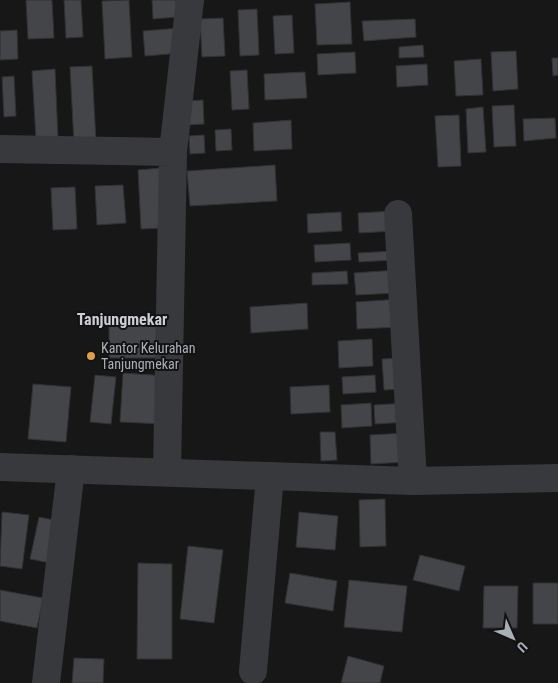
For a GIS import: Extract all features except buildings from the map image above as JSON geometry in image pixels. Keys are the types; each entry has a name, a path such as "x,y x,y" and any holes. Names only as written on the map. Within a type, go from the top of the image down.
{"street":[{"path":"167,472 173,152 190,0"},
{"path":"0,149 173,152"},
{"path":"398,214 413,481"},
{"path":"0,466 413,481 558,478"},
{"path":"46,683 71,469"},
{"path":"252,671 270,476"}],"place":[{"name":"Kantor Kelurahan Tanjungmekar","path":"91,356"}],"district":[{"name":"Tanjungmekar","path":"122,319"}]}
